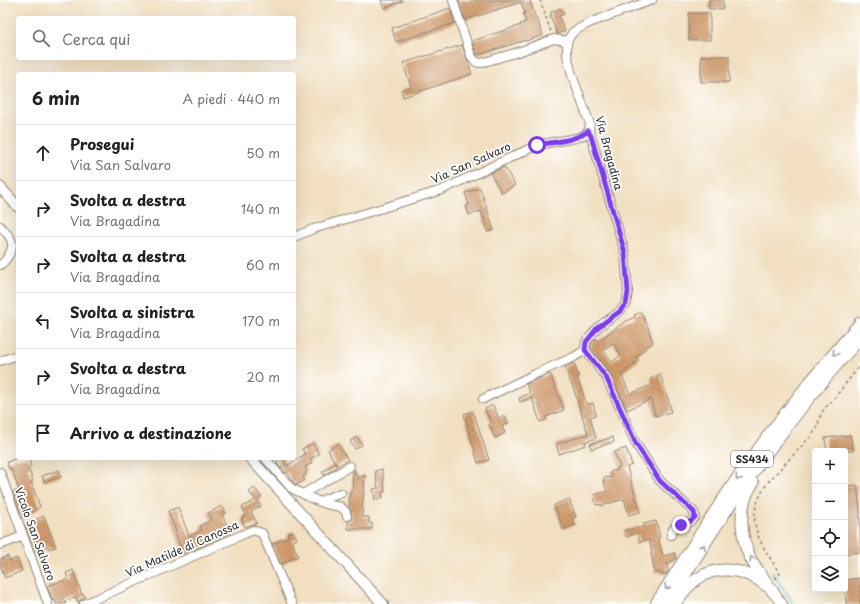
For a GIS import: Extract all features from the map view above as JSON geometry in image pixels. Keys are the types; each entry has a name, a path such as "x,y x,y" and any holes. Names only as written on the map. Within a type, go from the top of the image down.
{"highway":[{"name":"SS434","path":"656,604 734,483 810,382 860,323"},
{"name":"SS434","path":"667,604 742,488 816,389 860,338"},
{"path":"773,586 749,556 743,538 742,524 744,503 747,493 756,479 803,417 816,389"},
{"path":"675,604 686,589 697,579 709,573 718,571 738,571 773,586"}],"main road":[{"path":"0,187 16,205"},
{"path":"252,460 383,604"},
{"path":"773,586 782,604"}],"street":[{"path":"452,0 471,56 476,62 481,63 554,39 567,41 574,32 589,23 652,0"},
{"name":"Via Bragadina","path":"567,41 567,55 572,75 590,124 588,131 591,136 625,253 628,292 626,304 619,312 598,327 586,342 585,350"},
{"name":"Via San Salvaro","path":"296,236 313,229 442,190 537,145 576,138 584,135 588,131"},
{"path":"0,226 10,237 12,242 11,252 3,264 0,265"},
{"path":"483,399 574,357 585,350 606,377 636,444 660,481 694,512 695,517 691,521 673,529 672,535"},
{"path":"0,361 16,356"},
{"path":"267,460 291,488 320,502 340,507 346,512 347,516"},
{"path":"303,494 350,466"},
{"name":"Vicolo San Salvaro","path":"0,472 48,604"},
{"path":"320,502 341,493"},
{"name":"Via Matilde di Canossa","path":"84,604 253,530 262,533 292,604"},
{"path":"0,545 23,536"}],"path":[{"path":"540,0 554,39"},
{"path":"773,586 780,574 756,532 755,510 758,501 763,489 769,481 812,435 817,428 821,414 825,408 860,365"}],"building":[{"path":"381,0 403,0 403,1 384,8"},
{"path":"530,0 543,35 477,55 472,41 521,25 520,24 526,22 523,14 525,14 521,2 465,20 459,1"},
{"path":"709,0 723,0 723,9 709,9"},
{"path":"450,8 455,23 396,42 392,28"},
{"path":"560,8 564,14 559,16 565,31 557,34 550,15 552,15 551,12"},
{"path":"689,13 710,13 710,40 689,40"},
{"path":"462,45 472,74 403,97 401,90 411,87 403,63"},
{"path":"701,56 729,56 729,82 701,82"},
{"path":"504,167 515,185 502,193 490,173"},
{"path":"480,188 494,230 488,232 481,211 469,215 466,206 469,205 465,193"},
{"path":"641,312 653,343 636,357 639,360 621,374 630,394 653,384 650,379 660,374 671,412 655,416 651,399 627,410 611,375 591,348 591,344 596,339 598,341 626,321 635,317 634,315","holes":["613,343 621,355 612,362 603,350"]},
{"path":"574,363 579,377 577,377 587,405 593,403 596,415 590,417 596,438 585,442 586,445 559,454 556,444 588,434 565,367"},
{"path":"550,374 564,410 546,417 547,420 540,422 532,398 520,402 519,398 530,393 526,384"},
{"path":"493,405 499,419 505,416 508,424 502,426 505,433 495,438 489,424 491,422 485,409"},
{"path":"473,411 489,460 478,463 464,414"},
{"path":"850,435 853,451 848,451 848,448 827,448 825,438"},
{"path":"357,437 362,445 355,449 350,441"},
{"path":"613,437 614,442 591,449 590,444"},
{"path":"313,443 319,454 310,459 312,463 305,467 307,471 305,473 306,475 303,477 305,480 297,485 292,481 287,472 285,473 277,464 278,462 276,460 284,460 287,466 305,454 302,449"},
{"path":"338,444 348,460 337,466 328,450"},
{"path":"626,448 632,465 627,467 640,512 629,515 624,499 601,506 601,504 596,505 593,495 607,491 603,480 604,478 612,477 610,472 618,470 617,468 620,467 614,452"},
{"path":"16,458 16,460 29,460 31,466 28,468 33,481 31,482 40,507 25,518 21,513 13,492 19,490 11,468 9,469 7,462"},
{"path":"335,463 337,467 324,475 322,472"},
{"path":"382,469 385,492 382,492 383,498 375,500 373,489 378,488 375,471"},
{"path":"59,470 61,477 44,482 42,476"},
{"path":"354,470 358,478 365,475 362,517 369,517 369,523 372,523 372,529 348,529 348,521 351,520 352,517 349,507 350,490 352,492"},
{"path":"857,485 860,510 860,552 848,554 848,520 848,486"},
{"path":"254,488 262,497 258,500 261,506 251,512 257,523 245,527 241,519 243,519 242,517 246,515 242,507 256,500 249,492"},
{"path":"569,499 576,517 573,518 575,525 563,529 554,505"},
{"path":"222,506 226,513 222,515 231,533 184,554 176,536 176,531 168,511 178,507 189,536 202,530 200,526 211,520 208,513"},
{"path":"44,516 56,547 49,549 48,546 35,552 25,524"},
{"path":"656,521 660,537 658,538 663,556 675,553 676,559 667,564 667,574 661,574 661,572 655,573 649,540 639,542 638,533 626,537 624,530 644,527 644,524"},
{"path":"293,531 297,539 292,541 298,556 281,565 272,544 289,537 287,534"},
{"path":"8,556 9,561 17,558 22,571 5,578 0,565 0,559"},
{"path":"73,570 82,595 84,594 85,597 80,600 79,604 76,597 65,601 66,604 56,604 55,600 53,601 47,586 68,579 66,573"},
{"path":"860,578 860,604 846,604 846,592 848,592 848,580"}],"waterway":[{"path":"772,573 790,598 792,604"}],"route":[{"path":"537,145 576,138 584,135 588,131 591,136 625,253 628,292 626,304 619,312 598,327 586,342 585,350 606,377 636,444 660,481 694,512 695,517 691,521 681,525"}]}
